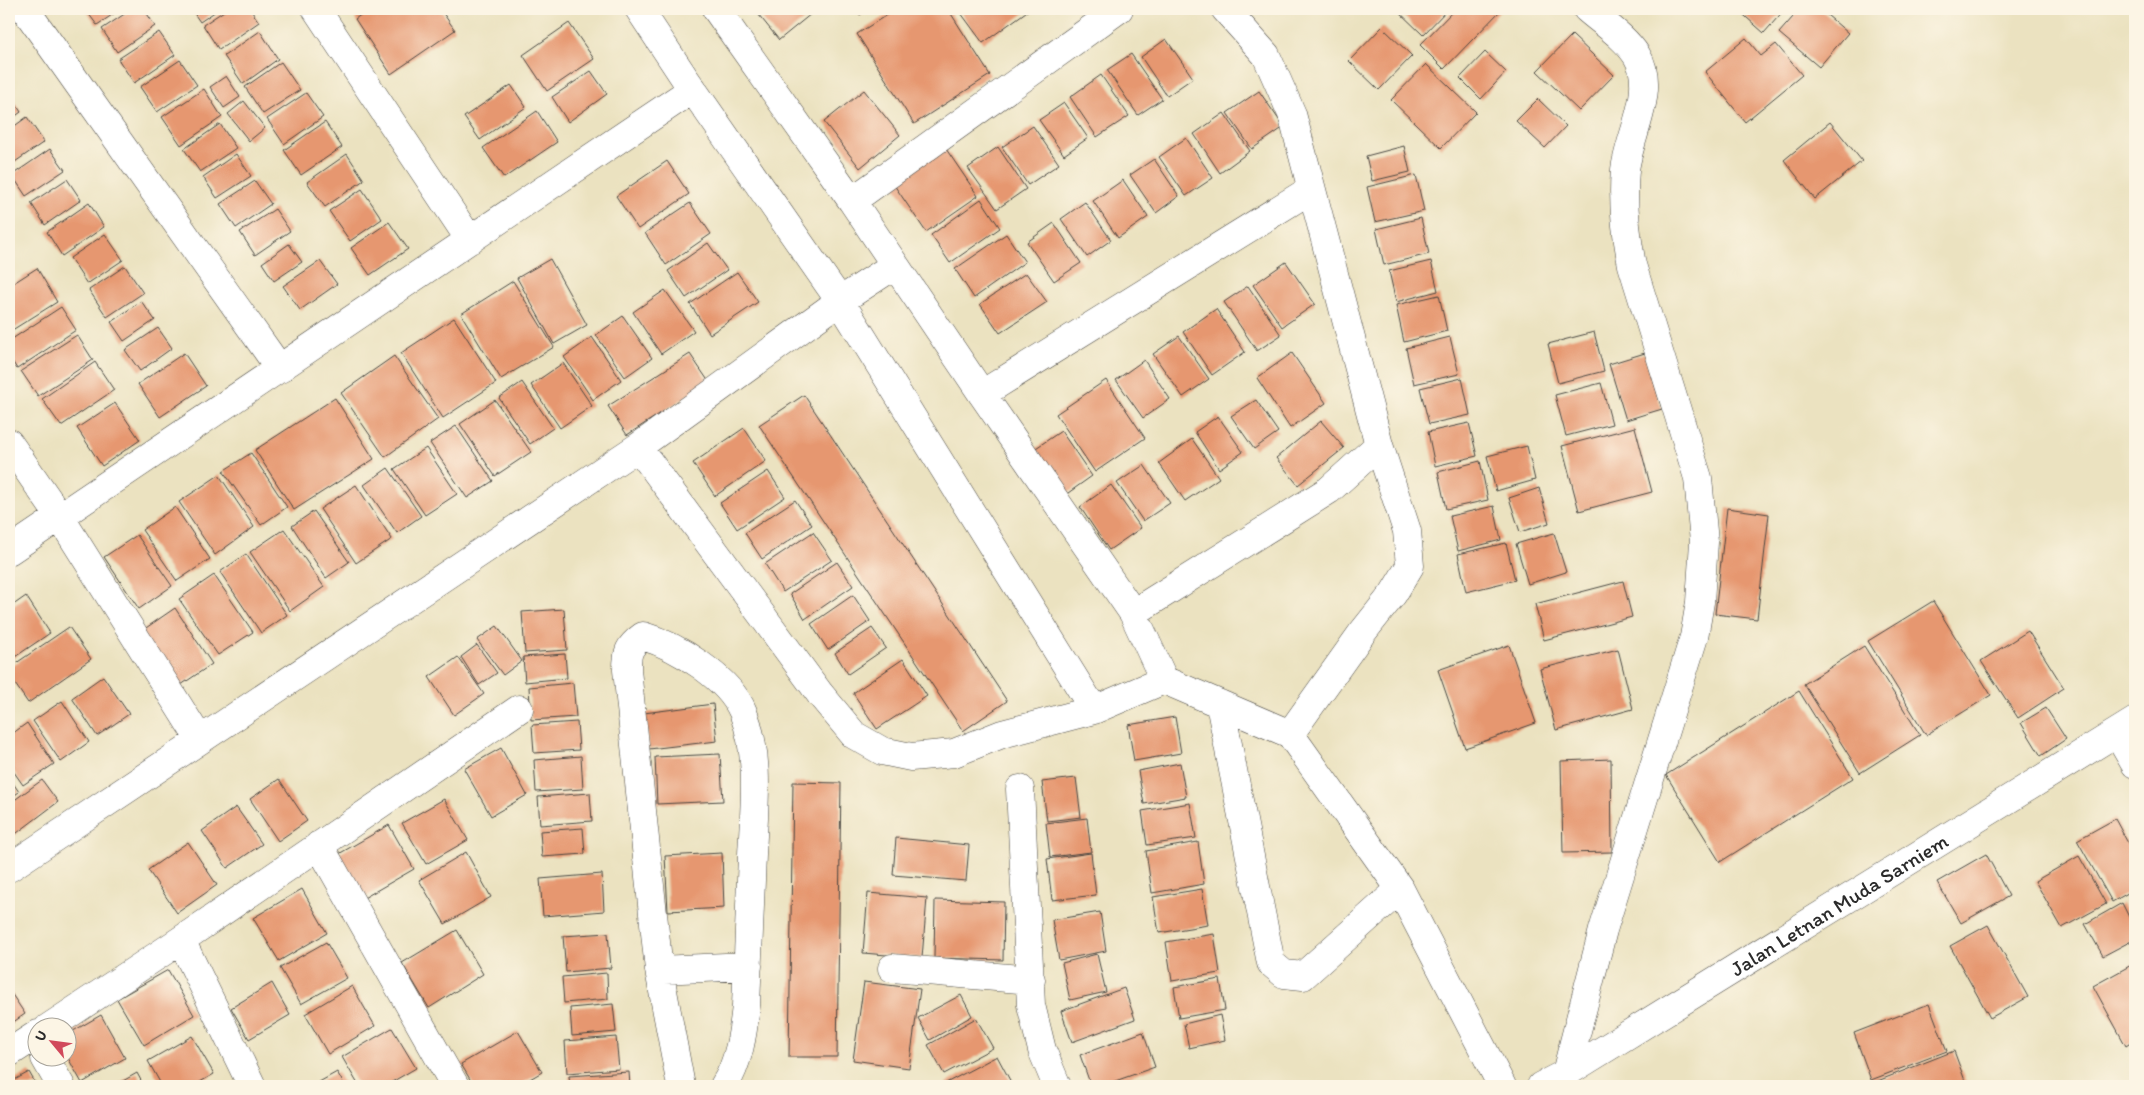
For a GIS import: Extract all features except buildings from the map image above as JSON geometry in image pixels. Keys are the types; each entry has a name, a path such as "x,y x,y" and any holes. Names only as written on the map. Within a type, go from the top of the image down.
{"street":[{"path":"25,9 280,369"},
{"path":"316,9 470,240"},
{"path":"639,9 840,301 1094,710"},
{"path":"716,9 852,201 1133,613 1164,680 1290,734 1400,889 1502,1086"},
{"path":"852,201 1120,9"},
{"path":"1225,9 1266,55 1292,114 1310,190 1379,445 1407,531 1410,566 1394,594 1362,633 1290,734"},
{"path":"1566,1073 1603,930 1694,637 1700,602 1704,542 1698,478 1632,265 1626,231 1624,200 1626,169 1639,119 1644,73 1637,56 1587,9"},
{"path":"9,552 693,89"},
{"path":"982,394 1310,190"},
{"path":"9,868 638,447 840,301 895,265"},
{"path":"9,443 60,517 200,740"},
{"path":"1133,613 1329,490 1379,445"},
{"path":"638,447 820,694 854,735 882,751 911,758 954,753 1002,734 1094,710 1164,680"},
{"path":"681,1086 659,970 627,670 627,654 632,644 643,636 663,642 692,658 727,689 742,711 751,738 755,782 748,966 743,1033 734,1063 724,1086"},
{"path":"1220,704 1271,963 1284,974 1303,976 1400,889"},
{"path":"71,1018 181,940 519,709"},
{"path":"2126,727 2135,764"},
{"name":"Jalan Letnan Muda Sarniem","path":"1541,1086 1566,1073 2126,727"},
{"path":"1020,789 1031,1005 1042,1050 1057,1086"},
{"path":"319,845 455,1086"},
{"path":"181,940 252,1086"},
{"path":"659,970 748,966"},
{"path":"892,968 1031,980"},
{"path":"9,1053 28,1045"},
{"path":"53,1068 61,1086"}]}
